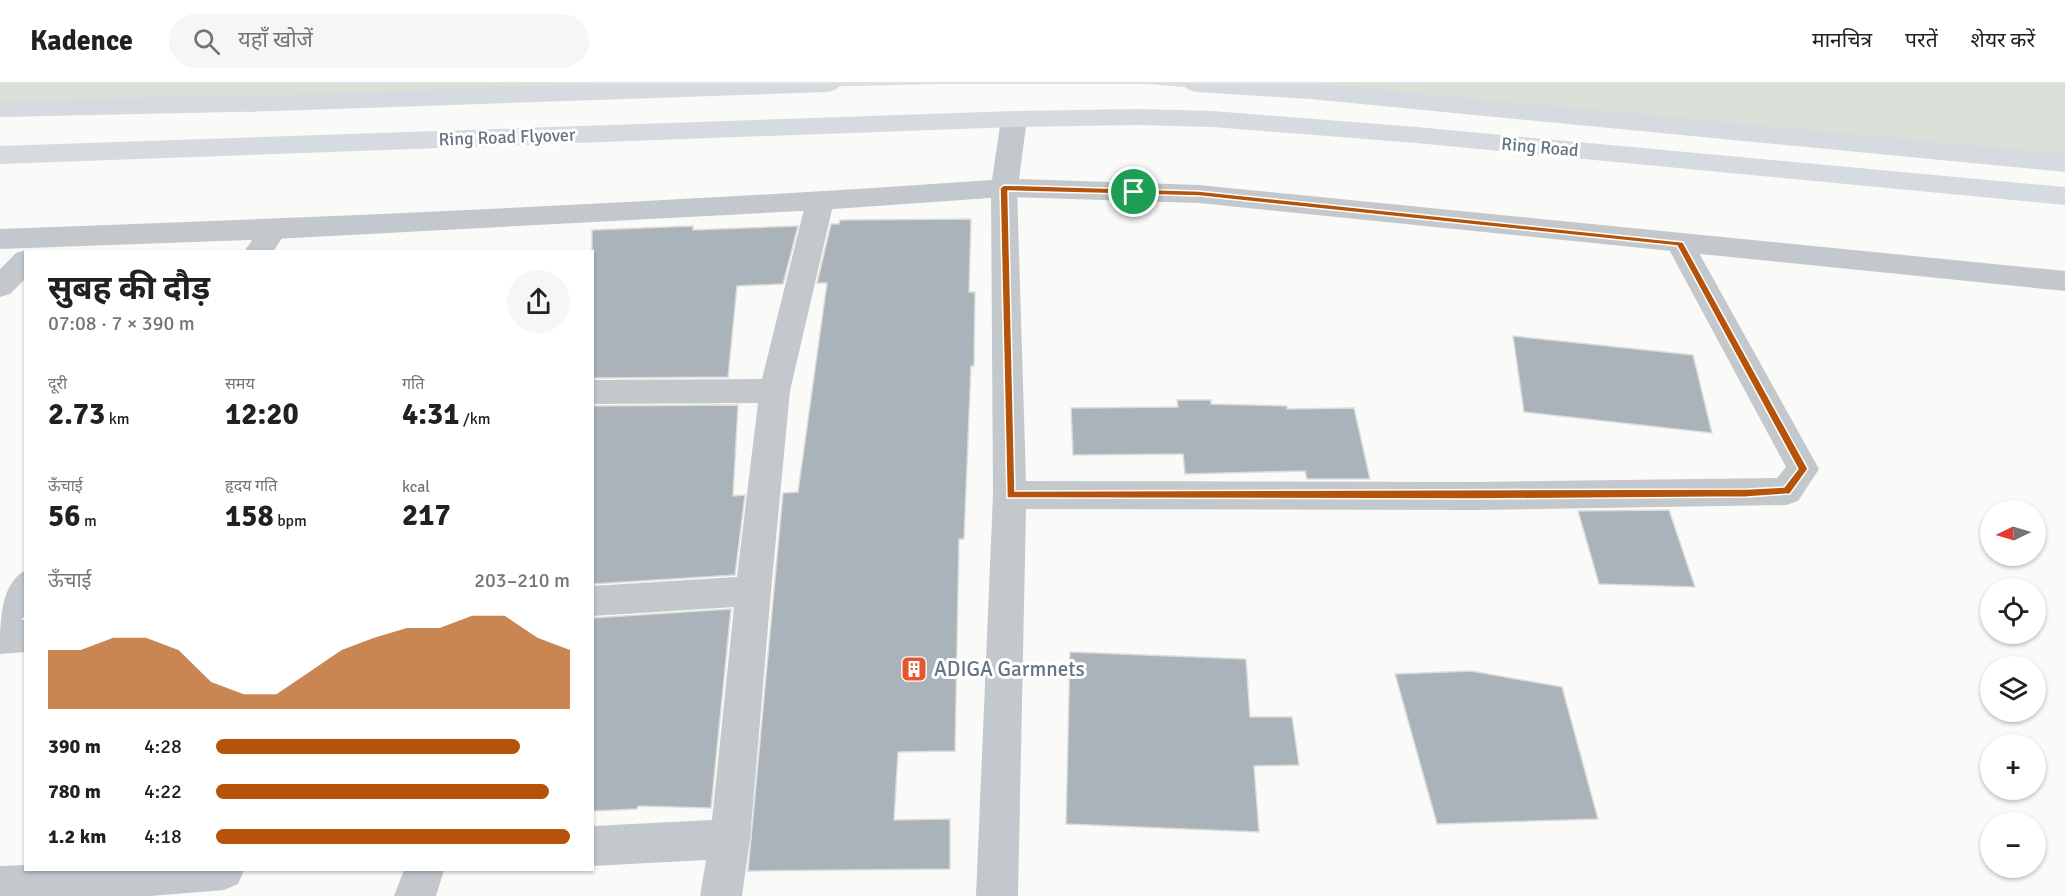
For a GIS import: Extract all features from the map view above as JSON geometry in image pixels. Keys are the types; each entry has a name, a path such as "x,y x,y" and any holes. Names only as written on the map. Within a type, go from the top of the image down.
{"main road":[{"name":"Ring Road Flyover","path":"0,109 276,103 828,84"},
{"name":"Ring Road","path":"1196,84 1322,92 2065,162"},
{"name":"Ring Road Flyover","path":"0,155 1014,119"},
{"name":"Ring Road","path":"1014,119 1213,119 1416,135 2065,196"}],"street":[{"path":"996,896 1010,495 1004,188 1014,119"},
{"path":"0,239 40,244 274,229 820,201 1004,188 1199,194 2065,281"},
{"path":"721,896 730,839 753,591 775,391 820,201"},
{"path":"259,250 274,229"},
{"path":"1010,495 1487,495 1786,491 1803,469 1680,244"},
{"path":"0,287 24,262"},
{"path":"594,392 775,391"},
{"path":"0,621 24,588"},
{"path":"594,601 753,591"},
{"path":"0,638 24,636"},
{"path":"594,846 730,839"},
{"path":"0,887 211,871"},
{"path":"415,896 424,871"}],"shaded area":[{"path":"0,84 938,84 517,94 0,117"},
{"path":"1148,84 2065,84 2065,163"}],"building":[{"path":"971,219 969,292 975,292 974,366 971,366 964,539 959,539 955,751 898,752 894,820 950,819 950,869 748,871 783,493 798,492 827,283 817,283 831,224 839,224 840,220"},
{"path":"693,226 693,230 798,226 783,284 737,286 728,377 594,378 592,230"},
{"path":"1513,336 1693,355 1712,433 1524,412"},
{"path":"1177,400 1211,400 1211,404 1287,406 1287,409 1354,408 1370,479 1307,479 1305,471 1185,474 1183,454 1073,455 1071,408 1178,407"},
{"path":"738,405 733,496 745,495 735,575 594,584 594,406"},
{"path":"1669,510 1695,587 1599,584 1578,511"},
{"path":"731,609 711,808 638,806 637,809 594,811 594,618"},
{"path":"1070,652 1246,659 1250,717 1292,717 1299,765 1254,766 1259,832 1066,824"},
{"path":"1471,671 1562,687 1598,819 1437,824 1395,674"}],"place":[{"name":"ADIGA Garmnets","path":"914,669"}],"route":[{"path":"1004,188 1134,192 1199,194 1680,244 1803,469 1786,491 1747,493 1010,495 1004,188"}]}
